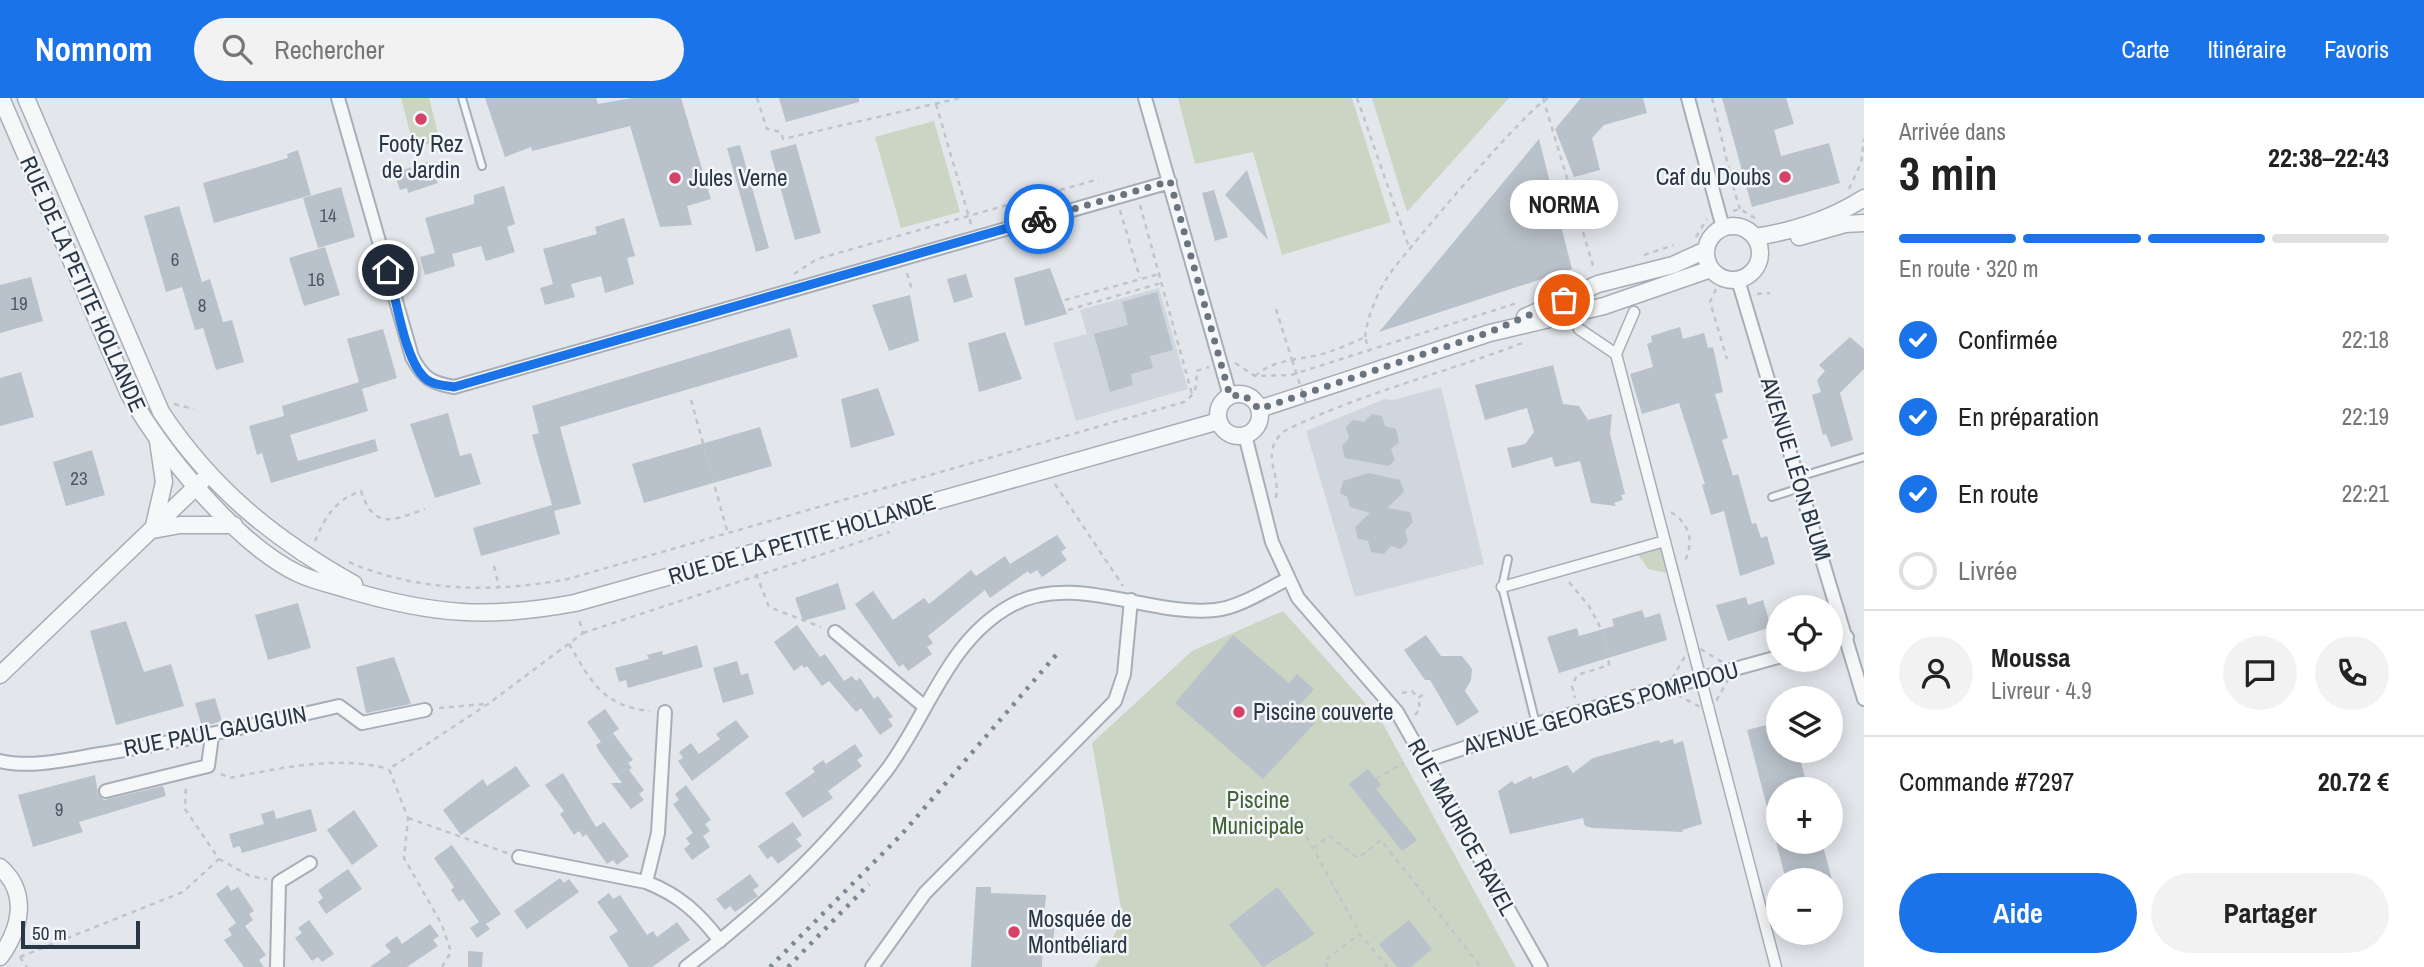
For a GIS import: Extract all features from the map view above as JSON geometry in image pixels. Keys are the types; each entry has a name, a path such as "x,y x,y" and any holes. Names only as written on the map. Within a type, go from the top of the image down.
{"street":[{"name":"RUE DE LA PETITE HOLLANDE","path":"1,98 129,394 158,439 202,481 308,558 381,599"},
{"name":"RUE DE LA PETITE HOLLANDE","path":"26,98 161,412 202,481 234,525 267,555 299,575 381,599 429,611 471,614 520,613 575,603 1219,421"},
{"path":"338,98 412,357 423,377 435,384 454,387 1170,181"},
{"path":"1145,98 1230,396"},
{"path":"1688,98 1721,221 1706,250 1711,269 1723,278 1738,280 1753,272 1758,243"},
{"path":"1758,243 1841,212 1864,198"},
{"path":"1721,221 1744,228 1758,243"},
{"path":"1758,243 1844,224 1864,223"},
{"path":"1259,409 1490,332 1598,284 1673,265 1706,250"},
{"path":"1490,332 1604,306 1678,278 1711,269"},
{"name":"AVENUE LÉON BLUM","path":"1738,280 1864,699"},
{"path":"1634,312 1616,354 1776,967"},
{"path":"1579,329 1616,354"},
{"path":"1244,395 1259,409 1256,428 1245,435 1226,432 1219,421 1221,404 1230,396 1244,395"},
{"name":"RUE MAURICE RAVEL","path":"1245,435 1272,542 1298,598 1382,691 1425,761 1541,967"},
{"path":"153,530 164,482 158,439"},
{"path":"0,675 202,481"},
{"path":"153,530 180,525 234,525"},
{"path":"1502,587 1665,541"},
{"path":"686,967 757,911 833,837 888,768 957,653 983,625 1010,606 1031,595 1053,593 1125,600 1192,611 1219,610 1288,579"},
{"path":"872,967 925,893 1115,701 1124,674 1125,600"},
{"path":"835,632 925,707"},
{"path":"1843,638 1847,637"},
{"name":"AVENUE GEORGES POMPIDOU","path":"1425,761 1536,724 1766,660"},
{"name":"RUE PAUL GAUGUIN","path":"0,761 15,764 48,762 212,736 339,706 362,723 425,710"},
{"path":"646,882 658,833 665,712"},
{"path":"106,791 208,766 212,736"},
{"path":"519,857 646,882 676,895 704,920 720,941"},
{"path":"278,967 279,882 310,863"},
{"path":"0,867 20,894 12,941 0,957"}],"lane":[{"path":"462,98 482,166"},
{"path":"1772,497 1800,482 1864,457"},
{"path":"1508,559 1502,587 1536,724"}],"path":[{"path":"757,98 767,129 781,132 783,139 960,98"},
{"path":"1357,98 1410,250"},
{"path":"1369,352 1367,324 1390,274 1543,99 1549,98"},
{"path":"1712,98 1724,141 1727,171 1740,209 1756,220 1768,222"},
{"path":"1543,99 1595,271 1585,275"},
{"path":"936,104 974,238"},
{"path":"1846,196 1861,163 1864,139"},
{"path":"791,276 817,259 1099,179"},
{"path":"1136,191 1193,396"},
{"path":"1116,197 1140,279"},
{"path":"1691,242 1706,219 1721,221 1740,209"},
{"path":"1643,255 1679,244"},
{"path":"902,258 912,290"},
{"path":"1065,300 1159,274"},
{"path":"1068,310 1161,283"},
{"path":"1716,289 1710,302 1727,359"},
{"path":"1757,294 1770,293"},
{"path":"345,560 395,577 428,584 499,587 568,579 1184,402 1193,396 1196,371 1234,361 1242,370 1255,376 1291,375 1527,299"},
{"path":"1276,309 1307,406"},
{"path":"1255,376 1261,370 1327,353 1366,337"},
{"path":"1275,504 1278,489 1271,454 1272,443 1284,431 1382,389 1469,364 1529,341"},
{"path":"691,400 729,534"},
{"path":"1053,481 1123,583 1125,600"},
{"path":"323,549 313,544 324,519 347,496 361,492 366,507 373,516 380,519 393,519 425,509"},
{"path":"1658,511 1674,513 1683,522 1690,537 1690,548 1684,565 1673,571"},
{"path":"208,766 229,778 298,765 362,762 389,769 488,704 583,633 896,530"},
{"path":"494,566 499,587"},
{"path":"1562,570 1565,579 1589,606 1606,638 1609,665 1577,674 1572,686 1579,713"},
{"path":"756,574 769,607 835,632"},
{"path":"568,579 583,633"},
{"path":"569,644 595,688 630,709 665,712"},
{"path":"1402,693 1412,691 1418,698 1420,709 1415,715"},
{"path":"1418,698 1427,692"},
{"path":"425,710 488,704"},
{"path":"1376,779 1403,763"},
{"path":"389,769 408,818 404,858 442,925 451,952 442,967"},
{"path":"186,771 185,809 219,859 250,876 279,882"},
{"path":"1292,810 1360,934 1387,967"},
{"path":"408,818 519,857"},
{"path":"1313,848 1329,836 1359,858 1381,840 1481,967"},
{"path":"20,957 183,892 219,859"},
{"path":"1328,967 1324,961 1360,934"}],"shaded area":[{"path":"1159,288 1188,389 1076,421 1053,343 1087,334 1080,310"},
{"path":"1441,387 1484,564 1355,597 1306,431 1385,399 1393,400"}],"green space":[{"name":"Footy Rez de Jardin","path":"401,98 429,98 440,141 414,148"},
{"path":"1178,98 1352,98 1391,222 1282,255 1253,152 1195,164"},
{"path":"1372,98 1509,98 1407,212"},
{"path":"934,121 960,212 901,228 875,137"},
{"path":"1661,548 1667,573 1648,569 1637,553"},
{"name":"Piscine Municipale","path":"1283,611 1382,722 1516,967 1095,967 1123,920 1092,743 1192,651"}],"building":[{"name":"Jules Verne","path":"485,98 596,98 598,104 632,98 681,98 711,199 687,206 692,225 660,227 630,126 532,151 531,147 505,157"},
{"path":"779,98 859,98 859,102 786,122"},
{"path":"1581,98 1643,98 1647,113 1604,125 1592,138 1600,170 1574,177 1555,129"},
{"path":"1722,98 1786,98 1794,124 1774,130 1781,156 1829,143 1840,183 1752,207"},
{"path":"1539,139 1572,269 1379,332"},
{"path":"796,144 821,233 795,240 770,151"},
{"path":"740,145 769,248 756,252 727,148"},
{"path":"298,150 311,195 214,223 203,183 288,158 287,154"},
{"path":"428,162 438,183 408,193 407,188 400,190 394,173"},
{"path":"1247,170 1260,212 1268,240 1225,195"},
{"path":"504,186 515,224 507,227 515,252 486,261 481,246 452,254 455,266 425,275 420,257 435,253 425,218 474,204 474,195"},
{"path":"341,187 355,237 318,248 303,198"},
{"path":"1214,190 1228,237 1215,241 1202,193"},
{"path":"179,206 202,282 210,279 223,322 232,320 244,362 216,370 203,328 195,330 182,287 166,292 144,216"},
{"path":"624,218 635,256 627,258 634,284 605,293 601,276 571,284 575,297 545,305 540,288 553,284 543,249 597,234 595,227"},
{"path":"325,247 340,295 304,306 289,258"},
{"path":"1050,268 1067,314 1025,326 1014,278"},
{"path":"966,274 973,297 954,303 947,279"},
{"path":"31,277 43,321 0,333 0,285"},
{"path":"1157,292 1173,350 1150,356 1153,368 1131,374 1133,385 1110,392 1094,334 1128,325 1122,302"},
{"path":"910,295 919,341 889,351 872,305"},
{"path":"1680,327 1683,339 1704,333 1708,348 1713,347 1723,392 1715,394 1728,438 1722,440 1733,476 1738,474 1752,524 1756,523 1761,538 1767,536 1775,564 1740,576 1724,511 1711,515 1702,485 1705,484 1679,403 1642,414 1630,374 1653,367 1647,344 1652,342 1651,336"},
{"path":"790,328 798,357 560,427 581,504 554,511 560,534 481,556 473,528 552,505 532,435 539,433 532,406"},
{"path":"383,329 397,378 362,389 368,411 290,435 298,461 375,439 378,451 271,483 262,453 257,455 249,426 284,416 282,406 359,382 347,339"},
{"path":"1005,332 1022,379 979,392 968,343"},
{"path":"1850,337 1864,349 1864,369 1840,393 1853,440 1831,447 1826,434 1823,435 1812,395 1821,392 1817,380 1825,371 1819,365"},
{"path":"1553,365 1563,404 1579,406 1588,420 1612,414 1610,434 1625,494 1621,495 1623,500 1614,503 1616,506 1591,503 1580,461 1555,467 1552,457 1512,468 1507,448 1525,444 1534,432 1527,408 1485,420 1475,385"},
{"path":"21,372 34,417 0,426 0,378"},
{"path":"878,388 895,435 851,448 841,399"},
{"path":"448,413 460,456 471,453 481,484 435,498 410,424"},
{"path":"1372,414 1382,416 1385,426 1396,429 1399,442 1391,449 1395,460 1389,466 1345,458 1342,446 1349,438 1346,427 1353,420 1364,422"},
{"path":"760,427 772,466 644,503 632,464"},
{"path":"92,450 105,495 66,506 53,462"},
{"path":"1369,473 1400,480 1404,492 1387,508 1410,512 1413,522 1405,531 1408,541 1401,549 1391,546 1384,554 1371,552 1368,541 1358,539 1355,527 1370,513 1350,507 1347,497 1340,493 1343,481"},
{"path":"1057,535 1066,548 1061,552 1067,560 1042,577 1037,570 1030,574 1028,571 990,598 985,590 928,636 933,643 927,647 932,654 908,671 903,664 899,667 855,604 873,591 893,620 924,598 929,604 971,570 976,576 1005,556 1010,564"},
{"path":"838,583 846,609 803,621 795,598"},
{"path":"1746,597 1748,605 1763,600 1766,629 1728,641 1716,605"},
{"path":"298,603 311,648 268,660 255,615"},
{"path":"1642,610 1645,618 1660,613 1667,640 1559,673 1547,637 1577,628 1579,636 1614,626 1612,619"},
{"path":"126,621 144,672 171,664 184,706 116,725 90,631"},
{"path":"797,625 820,657 825,654 844,681 852,676 856,681 860,678 874,699 878,696 893,717 888,719 893,726 880,735 861,708 856,712 829,681 822,686 807,666 804,668 802,665 794,671 774,642"},
{"name":"Piscine couverte","path":"1233,635 1289,683 1297,674 1314,689 1297,708 1315,723 1263,779 1175,703"},
{"path":"1426,635 1441,656 1462,656 1472,669 1471,680 1465,691 1479,712 1457,726 1430,680 1425,680 1404,650"},
{"path":"697,645 703,667 628,688 626,680 619,682 615,668 649,659 647,655 662,651 663,655"},
{"path":"394,657 411,704 366,713 356,667"},
{"path":"737,661 741,675 748,673 754,694 723,703 713,668"},
{"path":"215,698 222,721 202,727 195,703"},
{"path":"605,709 619,729 613,733 633,760 628,763 632,768 629,770 644,790 639,794 644,800 631,809 611,783 622,783 599,751 596,745 601,742 587,722"},
{"path":"736,720 749,737 692,781 678,761 683,758 679,752 691,743 699,754 720,739 716,734"},
{"path":"1766,725 1766,763 1801,763 1805,777 1766,777 1766,803 1747,730"},
{"path":"1673,739 1674,744 1683,741 1702,824 1682,830 1683,832 1593,828 1585,826 1583,818 1510,834 1498,791 1512,781 1515,784 1531,776 1533,779 1567,765 1573,773 1593,758 1659,740 1660,743"},
{"path":"855,744 863,756 857,760 862,766 828,791 833,798 803,818 785,793 815,772 812,768 823,760 826,764"},
{"path":"516,766 530,786 461,835 443,810 483,779 487,786"},
{"path":"1368,769 1381,785 1376,789 1417,840 1402,851 1349,784"},
{"path":"563,773 596,827 604,822 629,856 617,865 613,860 607,864 586,834 583,837 579,831 574,835 560,814 564,811 545,785"},
{"path":"95,775 98,794 104,800 163,786 166,796 79,822 83,832 33,847 18,795"},
{"path":"686,785 711,820 705,824 710,831 703,836 710,847 692,860 684,849 690,844 686,838 693,833 673,804 679,800 675,794"},
{"path":"311,809 317,831 242,853 240,846 233,848 229,834 264,824 261,814 274,810 276,819"},
{"path":"354,810 378,846 352,865 327,830"},
{"path":"793,822 802,835 796,839 802,846 778,864 772,856 767,859 758,846"},
{"path":"452,845 501,914 486,924 490,929 477,938 470,928 479,922 463,899 459,902 451,890 454,887 434,858"},
{"path":"1779,854 1825,854 1829,868 1783,868"},
{"path":"348,869 362,889 326,914 318,902 323,898 318,890"},
{"path":"750,874 759,886 753,890 758,896 735,912 730,906 725,910 716,899"},
{"path":"560,878 564,883 569,879 579,892 527,929 514,911"},
{"path":"228,885 231,891 238,887 254,911 249,914 253,920 245,926 266,955 259,960 264,967 244,967 224,940 232,935 228,929 236,923 216,894"},
{"name":"Mosquée de Montbéliard","path":"976,887 991,887 991,893 1046,895 1044,918 1055,920 1053,945 1043,944 1042,967 971,967"},
{"path":"1277,887 1315,934 1263,967 1229,925"},
{"path":"609,893 613,899 620,895 647,935 653,931 657,937 677,922 690,940 652,967 629,967 609,937 618,931 597,902"},
{"path":"309,920 334,954 322,962 318,957 312,961 295,938 302,933 298,928"},
{"path":"1409,920 1432,949 1411,967 1397,967 1379,944"},
{"path":"430,924 439,936 433,940 438,946 407,967 370,967 391,952 385,945 390,941 397,936 402,944"},
{"path":"468,951 483,952 482,967 468,967"}],"railway":[{"path":"770,967 902,834 1056,655"},
{"path":"788,967 869,884"}],"way so far":[{"path":"1039,219 1170,181 1230,396 1244,395 1259,409 1490,332 1564,300"}],"place":[{"name":"Footy Rez de Jardin","path":"421,119"},
{"name":"Caf du Doubs","path":"1785,177"},
{"name":"Jules Verne","path":"675,178"},
{"name":"NORMA","path":"1564,300"},
{"name":"Piscine couverte","path":"1239,712"},
{"name":"Mosquée de Montbéliard","path":"1014,932"}],"route":[{"path":"388,270 412,357 423,377 435,384 454,387 1039,219"}]}
